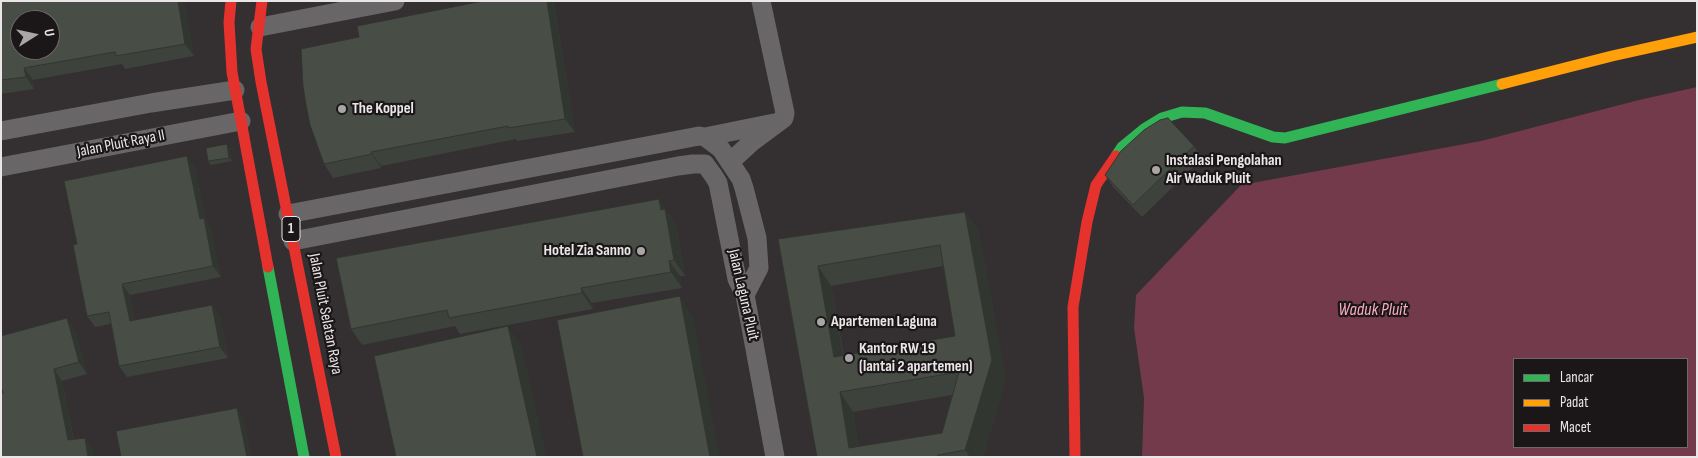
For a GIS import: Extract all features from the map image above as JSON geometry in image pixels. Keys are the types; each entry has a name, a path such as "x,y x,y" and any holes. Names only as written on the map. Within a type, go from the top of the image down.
{"main road":[{"name":"1","path":"231,1 229,22 232,72 304,457"},
{"name":"Jalan Pluit Selatan Raya","path":"262,1 256,49 260,82 336,457"},
{"path":"1075,457 1073,307 1086,222 1096,185 1122,147 1144,129 1162,118 1182,112 1205,113 1273,137 1298,136 1612,56 1697,37"}],"street":[{"path":"260,27 395,1"},
{"path":"730,162 784,118 785,113 761,1"},
{"path":"1,131 150,103 235,90"},
{"name":"Jalan Pluit Raya II","path":"1,168 241,121"},
{"path":"288,214 698,136 705,137 777,123"},
{"path":"705,137 721,149 741,179 757,238 759,268 745,295"},
{"name":"Jalan Laguna Pluit","path":"451,211 678,166 705,164 718,183 737,279 745,295 775,457"},
{"path":"293,241 451,211 446,184"}],"water":[{"name":"Waduk Pluit","path":"1697,87 1697,457 1142,457 1144,398 1134,328 1136,295 1241,185 1481,141"}],"building":[{"path":"1,1 178,1 185,44 116,56 115,52 24,68 26,77 1,80"},
{"path":"483,1 547,1 565,119 508,128 508,126 371,152 372,154 324,164 310,125 306,105 301,49 359,37 357,26"},
{"name":"Instalasi Pengolahan Air Waduk Pluit","path":"1168,118 1194,146 1133,205 1105,175 1121,151 1144,130 1160,120"},
{"path":"227,144 229,158 208,161 206,148"},
{"path":"187,156 200,219 204,218 213,266 122,284 130,321 212,305 220,347 119,366 109,312 87,316 73,245 77,244 64,181"},
{"path":"659,199 661,210 665,209 674,260 669,261 671,272 581,288 582,293 449,318 447,310 351,329 336,258"},
{"path":"965,212 992,360 965,450 938,455 938,457 817,457 778,239","holes":["940,245 955,336 834,357 818,266","959,372 942,433 849,448 840,392"]},
{"path":"680,296 710,457 583,457 557,320"},
{"path":"67,318 79,362 54,369 68,440 85,438 88,457 1,457 1,394 3,393 1,386 1,336"},
{"path":"508,326 537,457 396,457 374,356"},
{"path":"237,408 247,457 121,457 116,431"}],"traffic: fast":[{"path":"1116,156 1122,147 1144,129 1162,118 1182,112 1205,113 1273,137 1285,138 1502,84"},
{"path":"268,267 304,457"}],"traffic: slow":[{"path":"1502,84 1697,37"}],"traffic: jam":[{"path":"231,1 229,22 232,72 268,267"},
{"path":"262,1 256,49 261,82 336,457"},
{"path":"1075,457 1073,307 1087,222 1096,185 1116,156"}],"place":[{"name":"The Koppel","path":"342,109"},
{"name":"Instalasi Pengolahan Air Waduk Pluit","path":"1156,170"},
{"name":"Hotel Zia Sanno","path":"641,251"},
{"name":"Apartemen Laguna","path":"821,322"},
{"name":"Kantor RW 19 (lantai 2 apartemen)","path":"849,358"}]}
